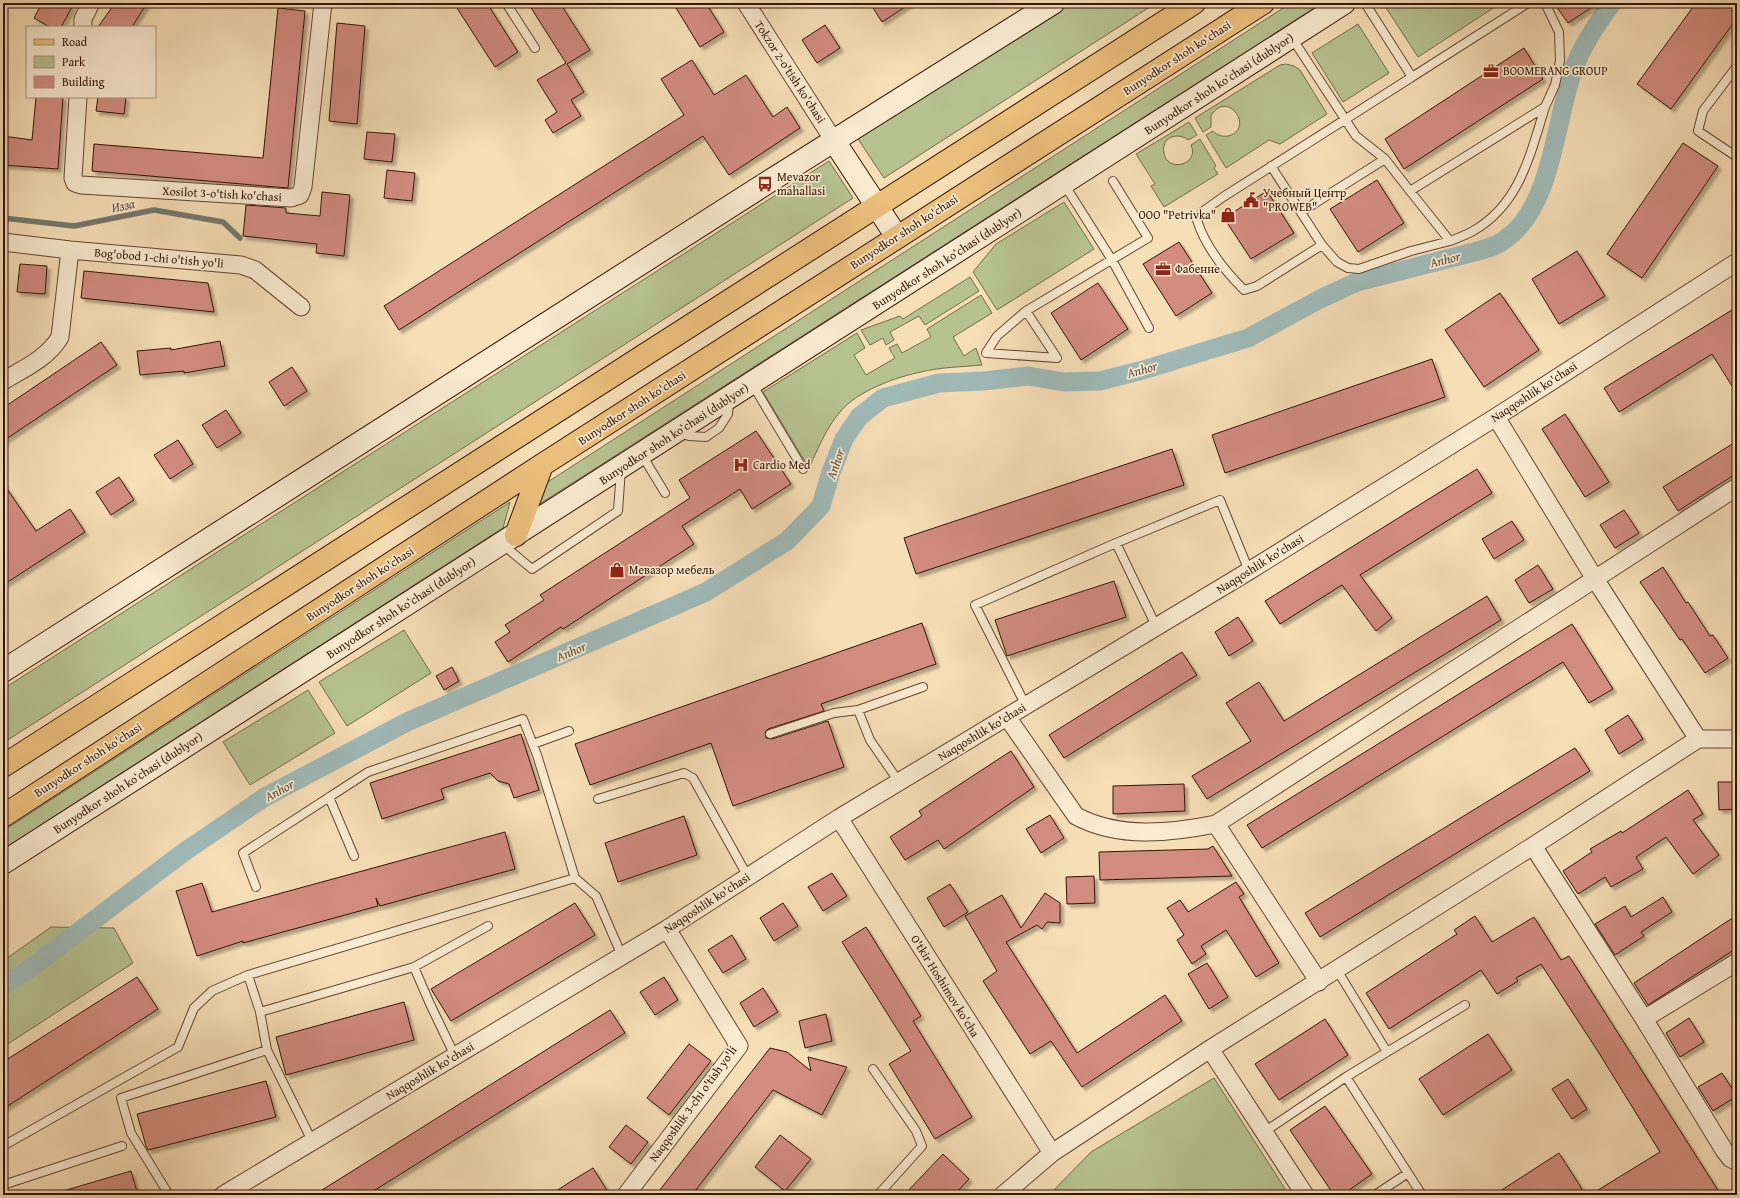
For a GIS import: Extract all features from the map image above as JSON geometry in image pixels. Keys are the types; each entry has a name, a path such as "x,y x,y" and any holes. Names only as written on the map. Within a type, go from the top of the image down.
{"main road":[{"path":"3,766 1194,3"},
{"name":"Bunyodkor shoh ko'chasi","path":"3,816 542,465 1263,3"},
{"path":"509,539 542,465"}],"street":[{"path":"83,26 83,19 91,3"},
{"name":"Xosilot 3-o'tish ko'chasi","path":"78,98 73,178 75,183 80,185 291,198 300,195 304,187 324,3"},
{"name":"Tokzor 2-o'tish ko'chasi","path":"746,3 834,141"},
{"path":"3,671 1053,3"},
{"name":"Bunyodkor shoh koʻchasi (dublyor)","path":"3,863 1064,184 1344,3"},
{"path":"834,141 896,237"},
{"name":"Bog'obod 1-chi o'tish yo'li","path":"3,242 70,250 241,265 255,270 301,307"},
{"path":"3,382 42,357 57,343 60,337 70,250"},
{"name":"Naqqoshlik ko'chasi","path":"223,1195 667,929 839,818 1157,628 1496,418 1737,262"},
{"path":"1496,418 1595,579 1698,739"},
{"path":"1007,717 1076,816 1105,828 1163,833 1188,830 1216,824 1737,487"},
{"path":"1003,1195 1052,1153 1210,1049 1337,970 1698,739 1737,739"},
{"name":"O'tkir Hoshimov ko'cha","path":"839,818 1052,1153"},
{"path":"1216,824 1318,982"},
{"path":"1532,846 1644,1019 1724,1150 1730,1158 1737,1162"},
{"name":"Naqqoshlik 3-chi o'tish yo'li","path":"626,1195 739,1046 667,929"},
{"path":"1644,1019 1737,962"},
{"path":"1210,1049 1305,1195"}],"lane":[{"path":"506,3 535,48"},
{"path":"1364,3 1412,77"},
{"path":"1322,245 1257,286 1244,290 1228,274 1200,232 1197,220 1202,212 1271,166 1528,3"},
{"path":"1271,166 1322,245 1337,262 1348,268 1360,269 1411,251 1450,241 1473,231 1492,218 1508,200 1524,173 1545,107 1555,85 1560,61 1559,32 1545,3"},
{"path":"1292,37 1356,136 1385,158 1450,241"},
{"path":"1737,66 1703,111 1698,131 1733,156 1737,157"},
{"path":"1410,190 1545,107"},
{"path":"1301,212 1385,158"},
{"path":"1026,311 1057,358 986,353 997,336 1026,311 1148,238 1113,181"},
{"path":"1064,184 1112,260 1148,328"},
{"path":"750,384 757,392 803,469"},
{"path":"642,454 665,493"},
{"path":"509,539 532,569 618,511 621,467"},
{"path":"1026,706 975,605 1116,543 1220,500 1249,571"},
{"path":"1116,543 1157,628"},
{"path":"770,734 834,713 858,710 923,687"},
{"path":"858,710 870,740 899,782"},
{"path":"256,887 243,853 368,772 523,719 533,744 575,878 596,896 622,956"},
{"path":"533,744 569,731"},
{"path":"598,800 684,773 693,778 748,877"},
{"path":"329,797 354,856"},
{"path":"3,1146 178,1047 194,1008 212,991 248,975 575,878"},
{"path":"260,1012 414,967 488,926"},
{"path":"414,967 455,1056"},
{"path":"1337,970 1388,1052"},
{"path":"248,975 260,1012 267,1050 312,1141"},
{"path":"1264,1132 1346,1077 1465,1005"},
{"path":"168,1195 131,1133 121,1098 267,1050"},
{"path":"873,1068 916,1131 922,1146 878,1195"},
{"path":"1346,1077 1422,1195"},
{"path":"3,1186 122,1146"},
{"path":"1375,1195 1408,1173"}],"green space":[{"path":"1072,3 1156,3 884,178 858,139"},
{"path":"1291,3 1322,3 532,509 543,485"},
{"path":"1383,3 1501,3 1418,57"},
{"path":"1358,24 1389,73 1343,102 1312,53"},
{"path":"1286,64 1294,66 1300,70 1327,114 1280,144 1269,140 1226,168 1206,135 1213,131 1218,135 1224,136 1228,136 1236,132 1239,126 1239,119 1236,113 1231,108 1224,106 1217,109 1211,116 1211,127 1203,132 1195,118 1280,65"},
{"path":"1189,122 1197,135 1188,140 1177,136 1168,139 1165,142 1164,148 1166,159 1176,165 1187,162 1191,158 1193,152 1191,145 1200,139 1216,166 1214,168 1218,174 1164,207 1151,186 1155,184 1136,154"},
{"path":"829,161 853,198 3,743 3,689"},
{"path":"1064,202 1094,249 997,310 973,272 996,244"},
{"path":"970,277 979,291 925,325 919,316 890,332 894,340 886,345 883,338 870,345 861,330 900,316 903,319"},
{"path":"981,295 992,313 953,337 964,356 976,348 982,365 929,370 900,377 867,391 847,404 835,418 809,468 763,392 857,333 865,348 854,355 866,375 895,358 889,348 897,344 902,353 931,337 927,329"},
{"path":"510,502 503,528 3,849 3,831"},
{"path":"404,630 431,673 347,726 319,682"},
{"path":"308,690 335,733 250,785 223,742"},
{"path":"51,927 114,928 133,963 3,1047 3,961"},
{"path":"1214,1078 1289,1195 1049,1195 1091,1152"}],"building":[{"path":"42,3 64,3 72,7 62,26 48,26 34,18"},
{"path":"115,3 147,3 133,26 99,26"},
{"path":"465,3 487,3 518,52 495,67 457,8"},
{"path":"528,3 560,3 590,50 567,64 584,92 571,100 581,116 553,133 545,120 557,112 537,80 566,63"},
{"path":"673,3 706,3 724,32 700,47"},
{"path":"870,3 911,3 882,22"},
{"path":"1554,3 1598,3 1568,23"},
{"path":"1696,3 1737,3 1737,18 1671,109 1637,84"},
{"path":"278,8 305,11 288,188 92,171 94,144 263,158"},
{"path":"337,23 365,26 357,124 329,121"},
{"path":"825,25 840,48 817,63 802,40"},
{"path":"1524,48 1543,79 1404,169 1385,139"},
{"path":"692,60 714,95 746,75 773,117 787,107 800,128 729,175 703,136 399,330 384,306 684,115 661,79"},
{"path":"36,98 63,98 58,169 3,165 3,136 32,140"},
{"path":"98,98 126,98 124,114 96,111"},
{"path":"367,132 395,134 392,162 364,159"},
{"path":"1683,143 1718,166 1642,278 1607,254"},
{"path":"387,170 415,173 412,201 384,198"},
{"path":"1377,180 1404,223 1358,252 1330,209"},
{"path":"1267,191 1294,233 1251,259 1224,218"},
{"path":"322,192 350,195 344,256 316,253 317,244 243,236 246,205 286,208 286,213 320,216"},
{"path":"1179,242 1212,293 1176,316 1143,264"},
{"path":"1577,251 1605,296 1559,324 1532,279"},
{"path":"20,264 47,266 45,294 17,292"},
{"path":"84,271 208,283 214,312 81,298"},
{"path":"1098,283 1128,329 1081,360 1051,313"},
{"path":"1500,293 1539,350 1484,387 1445,330"},
{"path":"1732,310 1737,318 1737,394 1712,354 1619,412 1604,388"},
{"path":"220,341 225,366 184,373 184,371 140,375 137,351 171,348 171,350"},
{"path":"101,342 117,365 3,441 3,408"},
{"path":"1432,359 1445,397 1225,473 1212,435"},
{"path":"292,367 307,391 284,406 269,382"},
{"path":"226,410 241,433 217,448 202,425"},
{"path":"1565,414 1609,482 1585,497 1542,429"},
{"path":"756,431 791,484 752,509 740,489 682,526 694,544 563,629 561,627 508,662 495,642 510,632 505,625 544,600 540,595 690,498 679,480"},
{"path":"178,440 193,464 170,479 154,455"},
{"path":"1737,441 1737,473 1678,511 1663,487"},
{"path":"1172,449 1184,485 916,574 904,538"},
{"path":"1477,469 1492,493 1360,575 1392,618 1376,631 1342,585 1280,624 1265,601"},
{"path":"119,477 134,500 111,515 96,492"},
{"path":"3,483 36,531 70,509 85,532 3,585"},
{"path":"1624,510 1639,533 1615,548 1600,525"},
{"path":"1512,521 1524,540 1494,559 1482,539"},
{"path":"1538,565 1553,589 1529,603 1515,580"},
{"path":"1663,567 1686,603 1688,602 1710,636 1713,635 1728,658 1705,673 1640,582"},
{"path":"1114,581 1126,617 1007,656 995,620"},
{"path":"1487,596 1501,620 1207,799 1192,776 1251,741 1226,703 1259,682 1284,721"},
{"path":"1238,617 1253,641 1229,656 1215,632"},
{"path":"922,623 936,664 821,704 824,711 768,729 765,732 766,738 772,739 828,721 844,767 733,806 711,743 590,785 575,744"},
{"path":"1572,624 1613,689 1589,703 1563,662 1262,848 1247,825"},
{"path":"1182,652 1197,675 1064,758 1049,735"},
{"path":"452,667 459,681 444,690 436,676"},
{"path":"1628,715 1643,739 1619,754 1605,730"},
{"path":"521,734 539,790 514,798 509,784 498,781 490,773 441,789 444,799 382,819 370,783"},
{"path":"1575,748 1590,771 1320,937 1305,913"},
{"path":"1011,751 1034,787 944,849 938,840 905,860 890,837 922,816 919,811"},
{"path":"1718,782 1737,782 1737,809 1719,810"},
{"path":"1184,784 1185,811 1113,814 1113,786"},
{"path":"1688,790 1703,814 1693,820 1719,855 1693,874 1666,837 1636,857 1643,869 1611,887 1605,877 1578,894 1563,871 1592,852 1590,849 1621,831 1622,833"},
{"path":"1050,815 1064,838 1041,853 1026,829"},
{"path":"684,816 697,855 618,882 605,843"},
{"path":"505,832 515,869 380,906 376,898 378,906 243,943 243,941 197,956 176,891 202,883 212,912"},
{"path":"1213,846 1232,876 1100,880 1099,852 1208,849"},
{"path":"832,873 847,896 823,911 808,887"},
{"path":"1094,876 1095,903 1067,904 1066,877"},
{"path":"1236,882 1244,894 1239,897 1279,963 1256,977 1226,930 1201,946 1206,954 1192,964 1177,940 1184,935 1167,908 1180,900 1188,912"},
{"path":"950,884 968,912 944,927 927,898"},
{"path":"1045,893 1060,903 1060,923 1047,922 1042,929 1037,925 1006,942 1077,1053 1165,995 1182,1021 1082,1087 1051,1041 1030,1054 983,981 997,971 965,916 1002,895 1021,928"},
{"path":"1663,897 1672,912 1641,932 1644,936 1615,955 1595,924 1625,906 1631,917"},
{"path":"575,903 595,935 451,1021 431,989"},
{"path":"783,903 798,926 774,941 760,918"},
{"path":"1737,915 1737,948 1648,1005 1634,983"},
{"path":"1475,916 1492,942 1534,917 1561,960 1569,956 1721,1195 1590,1195 1660,1152 1599,1053 1541,964 1516,978 1518,981 1497,994 1481,970 1389,1029 1366,993 1457,934 1454,930"},
{"path":"866,927 921,1016 913,1021 972,1117 935,1139 889,1064 911,1051 842,942"},
{"path":"732,935 746,959 723,973 708,950"},
{"path":"1207,963 1228,997 1209,1009 1188,974"},
{"path":"137,977 158,1009 3,1109 3,1062"},
{"path":"664,977 678,1000 655,1015 640,992"},
{"path":"763,988 778,1012 754,1027 740,1003"},
{"path":"404,1002 414,1040 286,1075 276,1037"},
{"path":"610,1010 625,1033 548,1082 367,1195 314,1195"},
{"path":"826,1014 832,1041 805,1048 799,1021"},
{"path":"1689,1018 1704,1042 1680,1057 1666,1033"},
{"path":"1325,1019 1348,1055 1279,1100 1255,1064"},
{"path":"1488,1034 1512,1070 1443,1115 1419,1079"},
{"path":"689,1044 711,1061 669,1115 647,1098"},
{"path":"770,1048 787,1052 811,1071 808,1057 847,1067 822,1115 773,1090 692,1195 656,1195"},
{"path":"1722,1073 1737,1096 1713,1111 1698,1087"},
{"path":"1568,1079 1587,1109 1572,1119 1552,1089"},
{"path":"266,1081 276,1117 148,1150 137,1114"},
{"path":"1325,1106 1372,1174 1342,1195 1334,1195 1290,1130"},
{"path":"626,1125 648,1142 631,1164 609,1147"},
{"path":"780,1135 811,1159 785,1191 755,1167"},
{"path":"1559,1153 1582,1189 1573,1195 1494,1195"},
{"path":"943,1154 969,1179 954,1195 904,1195"},
{"path":"593,1168 610,1195 550,1195 570,1182"},
{"path":"131,1171 138,1195 63,1195 63,1191"}],"waterway":[{"name":"Anhor","path":"3,986 28,970 184,852 265,797 407,722 706,592 787,541 821,506 830,475 844,439 859,417 883,398 939,383 984,381 1028,376 1064,382 1100,381 1143,370 1248,338 1320,299 1357,282 1478,251 1500,243 1522,223 1534,204 1551,159 1574,68 1581,51 1612,3"},
{"name":"Изза","path":"3,218 74,226 154,210 223,222 240,238"},
{"name":"Изза","path":"527,664 529,668"}],"place":[{"name":"BOOMERANG GROUP","path":"1491,71"},
{"name":"Mevazor mahallasi","path":"765,184"},
{"name":"Учебный Центр \"PROWEB\"","path":"1251,200"},
{"name":"ООО \"Petrivka\"","path":"1228,215"},
{"name":"Фабенне","path":"1163,269"},
{"name":"Cardio Med","path":"741,465"},
{"name":"Мевазор мебель","path":"617,570"}]}
